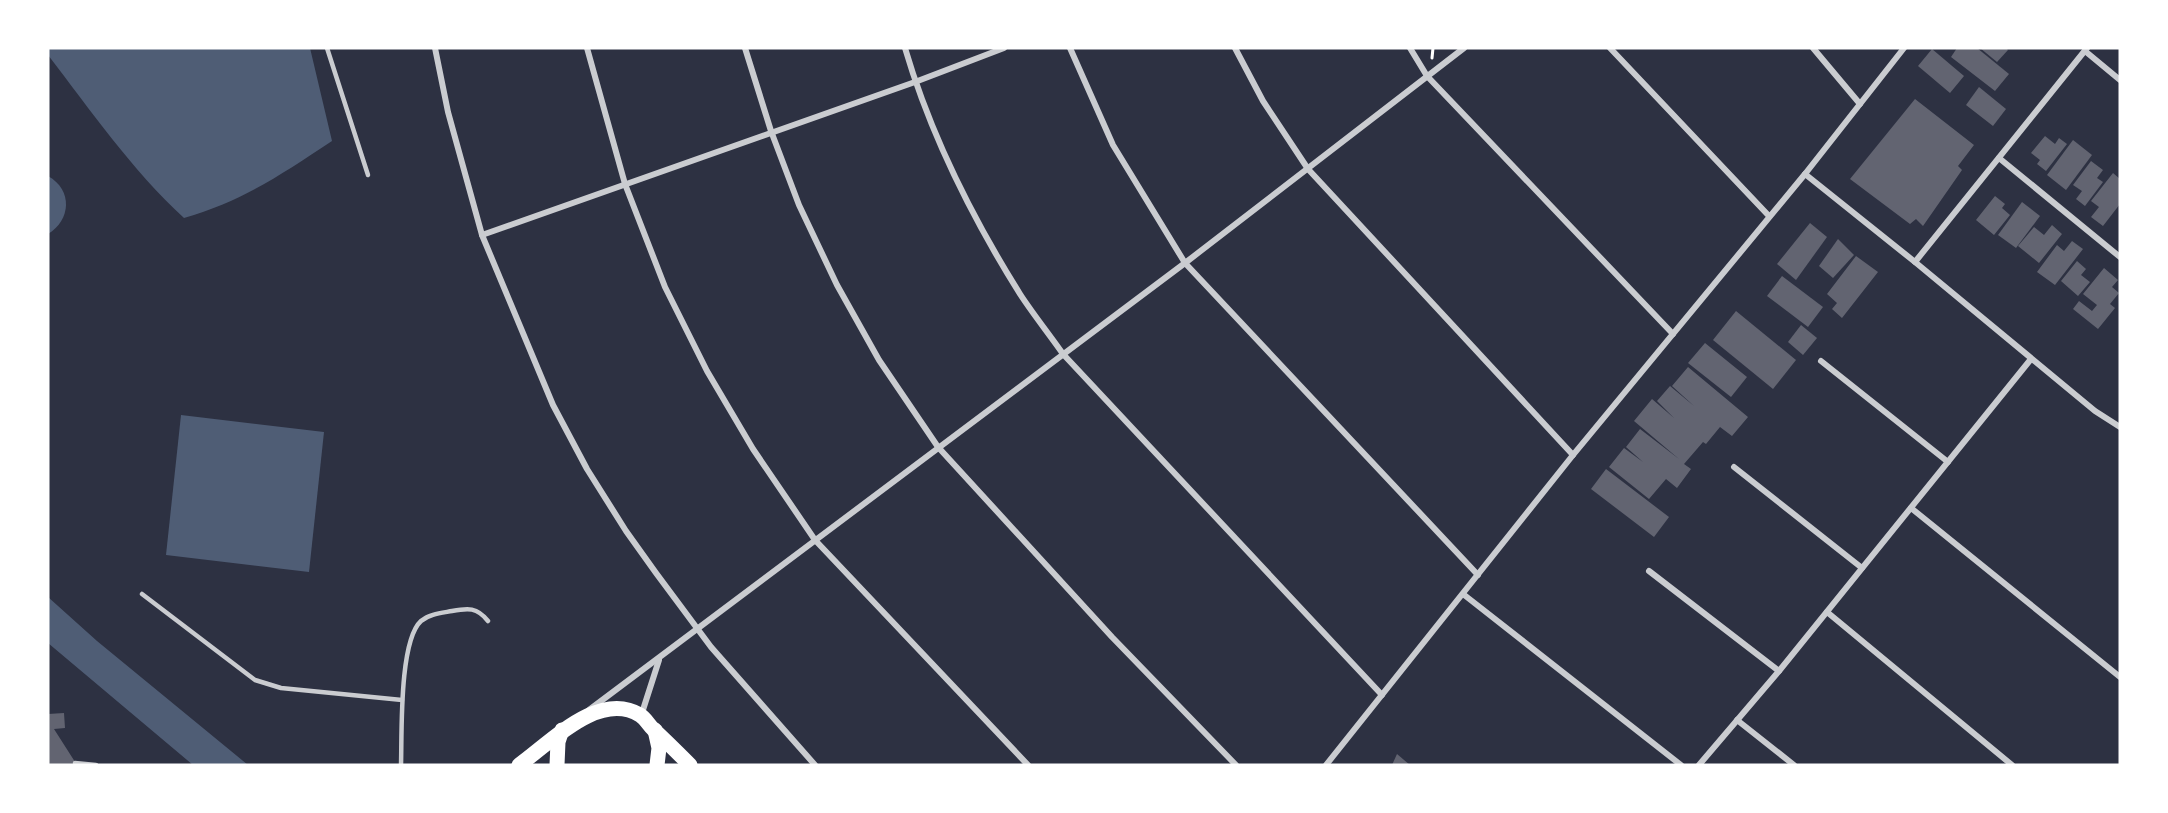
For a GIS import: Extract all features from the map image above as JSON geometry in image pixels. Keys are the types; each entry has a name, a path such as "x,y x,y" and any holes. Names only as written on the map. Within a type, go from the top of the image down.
{"main road":[{"path":"519,765 562,730 609,708 621,708 641,716 690,765"},
{"path":"557,765 558,742 562,730"},
{"path":"655,730 659,748 657,765"}],"street":[{"path":"435,48 448,112 482,235 553,405 587,469 626,531 696,628 815,765"},
{"path":"587,48 625,183 665,287 707,371 753,449 815,540 1028,765"},
{"path":"745,48 771,131 799,205 837,285 879,360 938,447 1112,637 1236,765"},
{"path":"905,48 915,82 941,144 983,233 1022,296 1063,354 1382,695"},
{"path":"482,235 915,82 1004,48"},
{"path":"1070,48 1113,145 1185,263 1478,575"},
{"path":"1235,48 1263,101 1308,169 1573,455"},
{"path":"1410,48 1427,76 1673,334"},
{"path":"562,730 1185,263 1464,48"},
{"path":"1610,48 1769,216"},
{"path":"1813,48 1860,104"},
{"path":"1326,765 1573,455 1805,174 1904,48"},
{"path":"1915,262 2086,50 2120,80"},
{"path":"1999,158 2120,257"},
{"path":"1805,174 2095,411 2120,427"},
{"path":"1699,765 1779,671 2031,359"},
{"path":"1821,361 1948,462"},
{"path":"1734,467 1862,568"},
{"path":"1911,508 2120,676"},
{"path":"1649,571 1779,671"},
{"path":"1463,594 1681,765"},
{"path":"1827,612 2012,765"},
{"path":"641,716 659,659"},
{"path":"1737,720 1794,765"}],"lane":[{"path":"327,48 368,175"},
{"path":"142,594 255,680 281,688 402,700"},
{"path":"401,765 402,700 410,641 415,629 422,620 430,615 466,608 475,609 488,621"},
{"path":"75,763 96,765"}],"water":[{"path":"48,48 310,48 332,141 244,195 184,218 165,200 113,140 48,55"},
{"path":"48,176 62,189 66,205 61,221 48,234"},
{"path":"181,415 324,432 309,572 166,555"},
{"path":"48,597 97,641 248,765 193,765 48,643"}],"building":[{"path":"1957,48 1977,48 2009,74 1995,91 1951,57"},
{"path":"1980,48 2006,48 2008,50 1997,62"},
{"path":"1932,49 1964,76 1950,93 1918,66"},
{"path":"1979,87 2006,109 1993,126 1966,105"},
{"path":"1915,99 1974,145 1958,166 1962,170 1923,226 1916,219 1910,224 1850,179"},
{"path":"2045,136 2055,144 2059,138 2067,144 2046,171 2037,164 2040,160 2031,153"},
{"path":"2073,140 2092,155 2066,190 2047,175"},
{"path":"2091,161 2103,170 2097,178 2103,182 2085,206 2076,199 2082,191 2073,185"},
{"path":"2113,173 2120,179 2120,204 2103,226 2091,217 2099,207 2091,201"},
{"path":"1995,196 2005,204 2002,208 2010,215 1994,235 1976,220"},
{"path":"2022,202 2040,216 2016,248 1998,235"},
{"path":"1810,223 1827,237 1796,280 1777,264"},
{"path":"2052,225 2062,234 2039,263 2018,246 2034,227 2044,235"},
{"path":"1838,239 1854,255 1833,278 1819,266"},
{"path":"2072,241 2083,249 2055,285 2037,272 2057,245 2064,251"},
{"path":"1856,256 1878,272 1842,318 1832,309 1837,303 1827,294"},
{"path":"2077,261 2086,269 2081,275 2090,282 2078,296 2061,281"},
{"path":"2104,268 2118,280 2112,287 2119,293 2110,304 2115,308 2098,329 2073,309 2079,301 2092,311 2097,305 2083,294"},
{"path":"1782,276 1823,307 1808,327 1767,296"},
{"path":"1736,311 1796,360 1773,389 1713,340"},
{"path":"1801,325 1817,338 1803,355 1788,342"},
{"path":"1705,343 1747,377 1731,397 1688,363"},
{"path":"1688,367 1748,417 1732,436 1720,427 1706,444 1703,442 1684,464 1691,469 1677,488 1666,479 1649,499 1609,467 1624,448 1643,462 1626,447 1640,429 1679,459 1634,421 1652,399 1674,418 1657,401 1670,386 1694,406 1672,386"},
{"path":"1606,469 1669,517 1654,537 1591,489"},
{"path":"64,713 65,728 54,729 77,765 48,765 48,714"},
{"path":"1397,754 1410,765 1392,765"}]}
